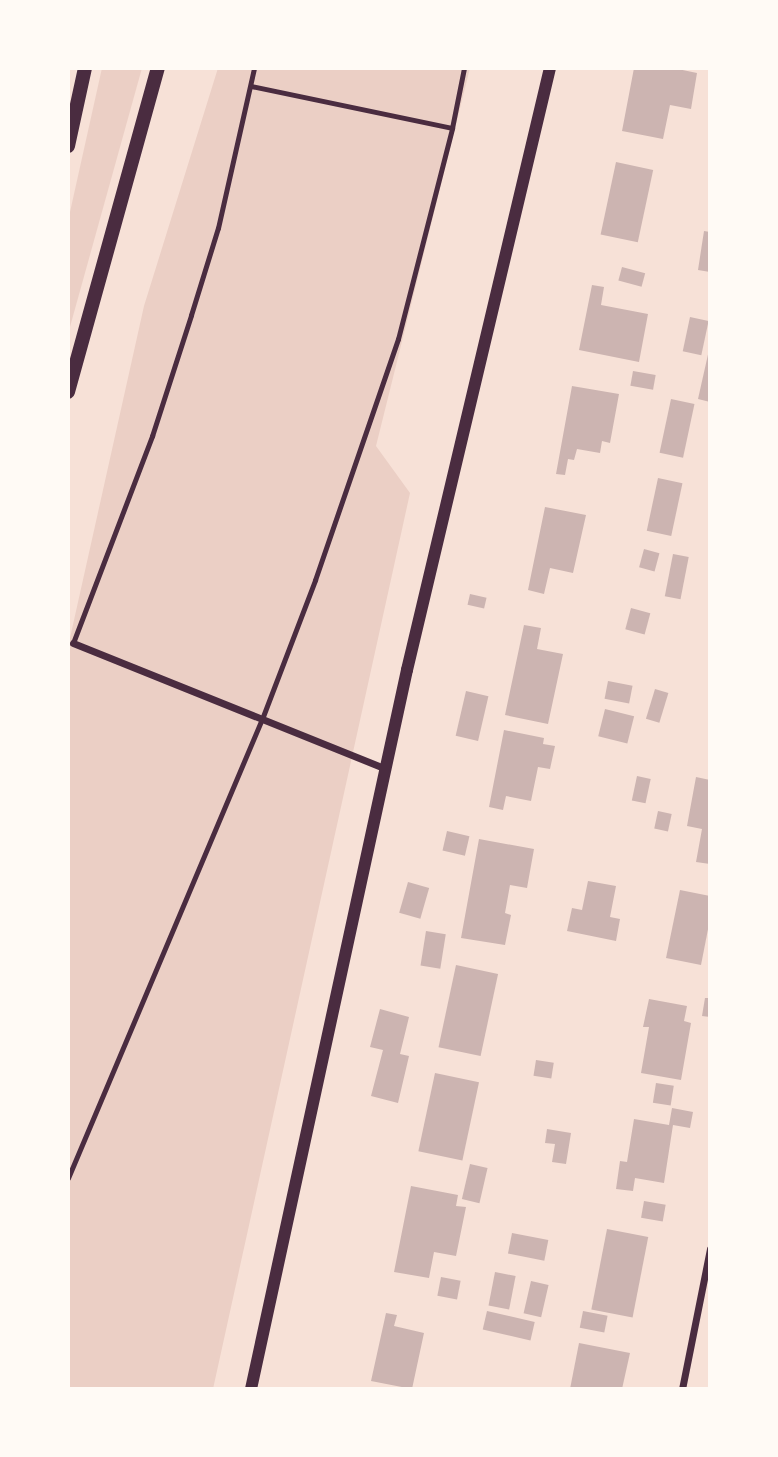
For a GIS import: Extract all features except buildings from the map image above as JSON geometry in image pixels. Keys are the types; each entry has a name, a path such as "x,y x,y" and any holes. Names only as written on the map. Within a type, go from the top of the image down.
{"main road":[{"path":"68,146 85,68"},
{"path":"68,392 158,68"}],"street":[{"path":"251,1389 387,769 550,68"},
{"path":"73,642 387,769"},
{"path":"682,1389 710,1249"}],"lane":[{"path":"73,642 152,436 195,303 218,228 254,68"},
{"path":"68,1178 262,719 316,580 398,339 452,128 464,68"},
{"path":"251,86 452,128"}],"shaded area":[{"path":"102,68 142,68 68,334 68,221"},
{"path":"218,68 470,68 376,446 410,493 213,1389 68,1389 68,647 144,306"}]}
